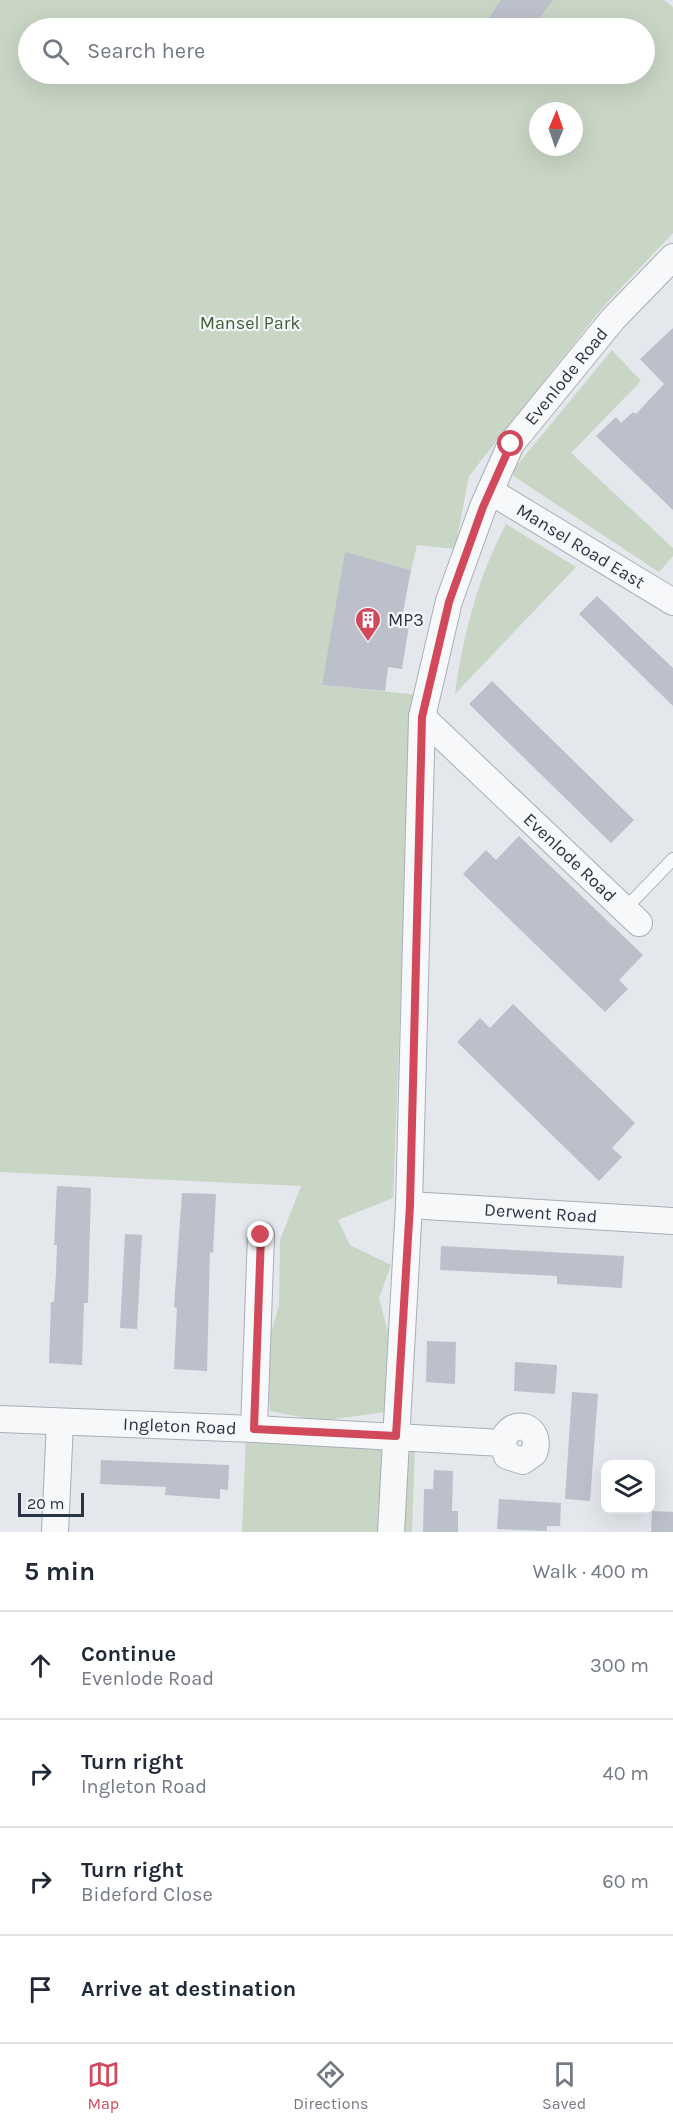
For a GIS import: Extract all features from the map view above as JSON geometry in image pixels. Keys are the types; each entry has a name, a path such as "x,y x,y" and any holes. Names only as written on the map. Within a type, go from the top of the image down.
{"street":[{"name":"Evenlode Road","path":"391,1532 410,1205 422,717 449,602 490,491 511,444 613,319 673,257"},
{"name":"Mansel Road East","path":"490,491 669,593"},
{"name":"Evenlode Road","path":"422,717 632,916"},
{"name":"Derwent Road","path":"410,1205 673,1221"},
{"path":"254,1429 261,1235"},
{"name":"Ingleton Road","path":"0,1419 254,1429 502,1443"},
{"path":"55,1532 60,1422"}],"lane":[{"path":"632,916 673,859"}],"green space":[{"name":"Mansel Park","path":"0,0 664,0 673,7 673,233 602,308 469,476 455,549 417,545 411,570 347,553 322,685 419,695 411,730 393,1198 338,1220 350,1245 391,1265 379,1298 393,1350 385,1412 321,1421 270,1411 265,1355 279,1305 280,1240 301,1186 0,1172"},
{"path":"612,350 641,381 571,453 673,548 673,556 659,572 514,476 513,470"},
{"path":"506,524 576,567 455,694 462,650 473,607 487,565"},
{"path":"246,1433 415,1444 412,1532 242,1532"}],"building":[{"path":"501,0 553,0 540,18 489,18"},
{"path":"673,328 673,510 596,436 616,417 621,423 633,412 636,414 664,384 640,359"},
{"name":"MP3","path":"345,552 411,570 402,618 410,619 402,669 388,667 385,691 322,685"},
{"path":"597,596 673,668 673,706 579,614"},
{"path":"492,681 634,820 611,843 469,704"},
{"path":"519,836 643,955 619,980 628,989 605,1012 463,874 486,850 496,860"},
{"path":"513,1004 635,1123 612,1148 622,1157 599,1181 457,1042 480,1018 490,1028"},
{"path":"57,1186 91,1188 88,1303 84,1303 82,1365 49,1363 51,1302 54,1302 56,1273 57,1245 54,1245"},
{"path":"182,1193 216,1194 213,1253 210,1252 207,1371 174,1369 177,1308 174,1307"},
{"path":"125,1234 142,1235 137,1329 120,1328"},
{"path":"441,1246 624,1256 622,1288 557,1284 557,1276 440,1270"},
{"path":"427,1341 456,1342 455,1384 426,1382"},
{"path":"515,1362 557,1365 555,1394 514,1391"},
{"path":"572,1392 598,1394 590,1501 565,1499"},
{"path":"101,1460 229,1465 228,1490 220,1489 220,1499 165,1495 166,1487 100,1484"},
{"path":"434,1470 453,1471 452,1511 458,1511 458,1532 423,1532 424,1489 433,1489"},
{"path":"499,1499 561,1503 560,1526 547,1526 547,1531 497,1529"},
{"path":"655,1511 673,1512 673,1532 651,1532 652,1514 655,1514"}],"place":[{"name":"MP3","path":"368,643"}],"route":[{"path":"261,1235 254,1429 396,1436 410,1205 422,717 449,602 483,507 511,444"}]}
